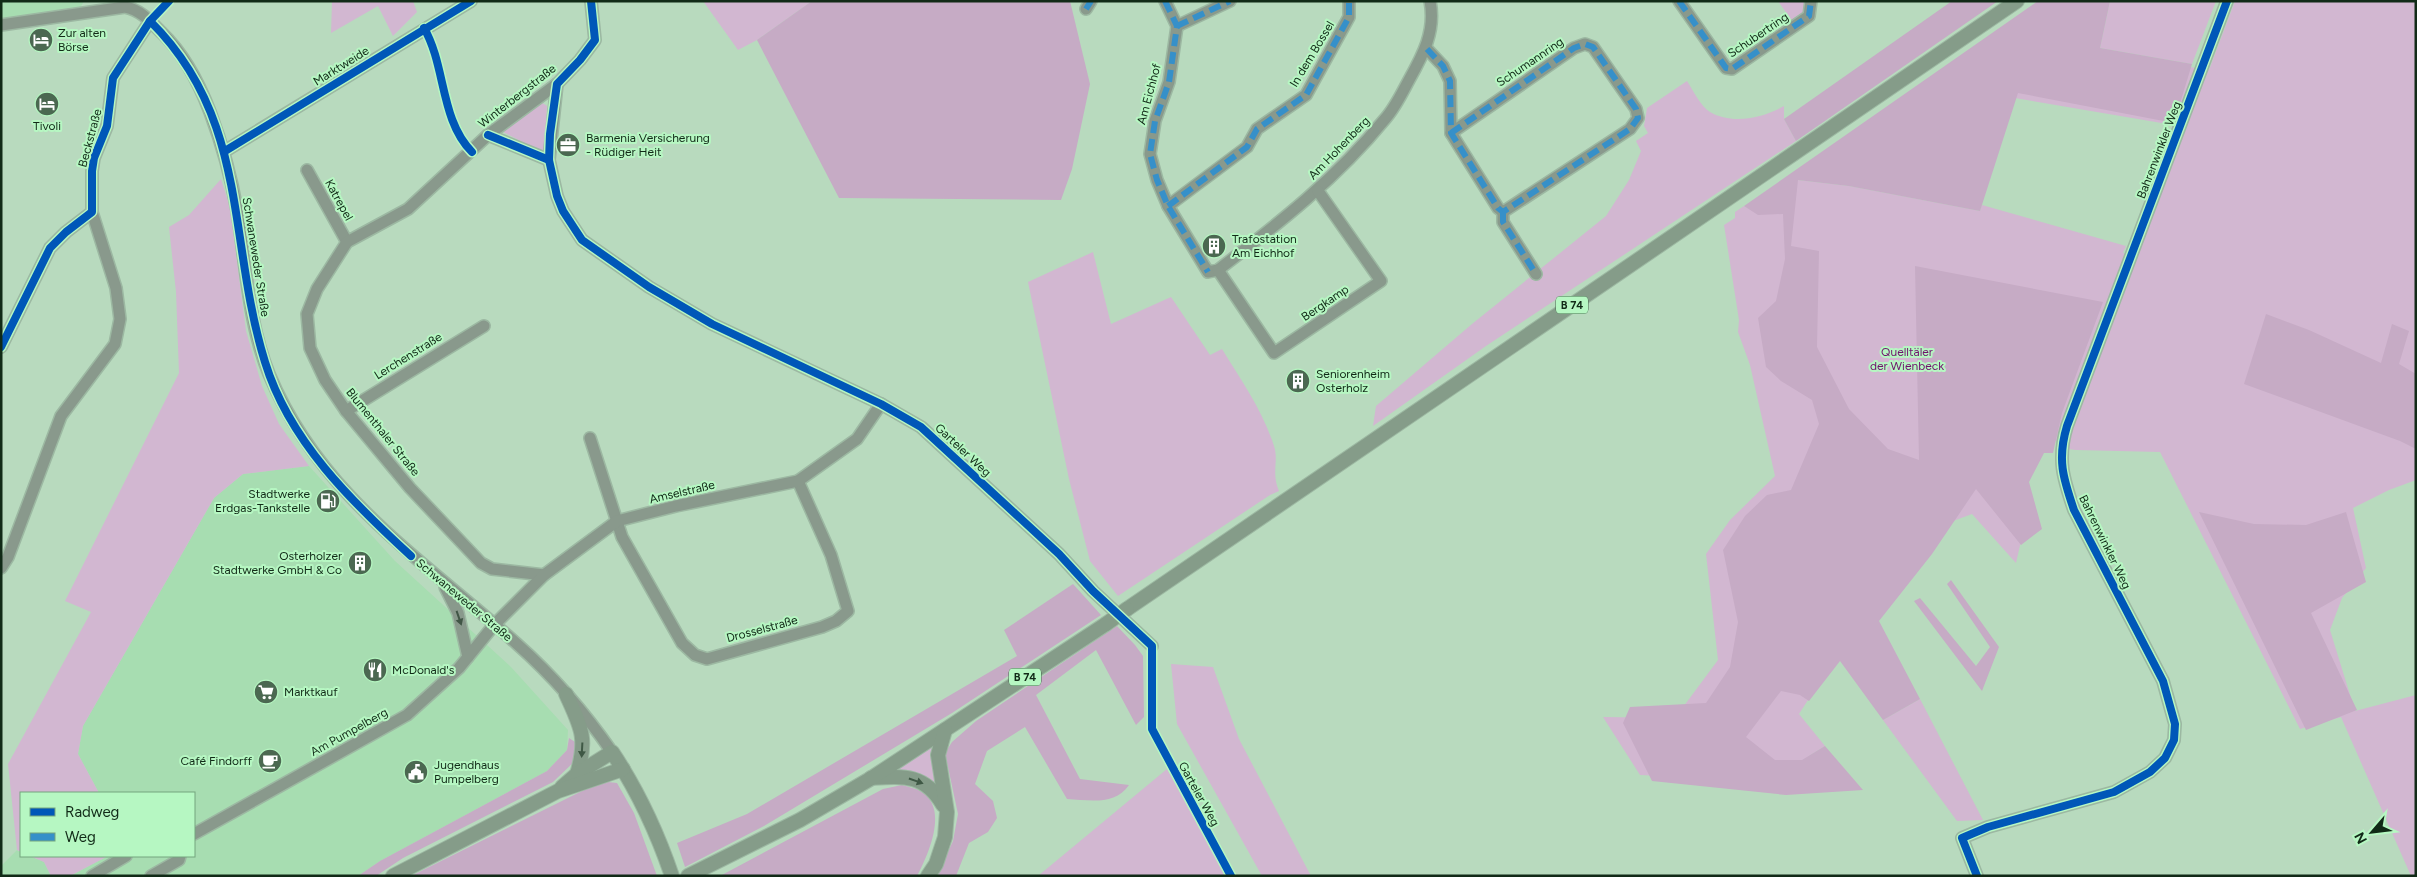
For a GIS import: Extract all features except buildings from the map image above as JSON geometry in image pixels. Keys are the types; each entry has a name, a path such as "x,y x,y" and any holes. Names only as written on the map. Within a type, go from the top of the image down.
{"main road":[{"name":"B 74","path":"693,873 800,820 870,778 1106,624 2017,1"},
{"path":"566,694 582,730 582,755 577,774"},
{"path":"928,876 936,864 945,837 947,812 938,755 945,730"},
{"path":"558,791 577,774 612,752"},
{"name":"Schwaneweder Straße","path":"612,752 655,829 672,876"},
{"path":"393,876 558,791 623,769"},
{"path":"870,778 914,778 927,785 937,794 947,812"}],"street":[{"name":"Winterbergstraße","path":"347,242 408,209 488,135 557,84 580,60 595,40 591,1"},
{"path":"1165,1 1177,26 1230,1"},
{"name":"In dem Bossel","path":"1168,206 1247,147 1257,129 1306,94 1349,17 1349,1"},
{"name":"Am Hohenberg","path":"1213,271 1318,191 1386,118 1427,49 1433,15 1430,1"},
{"name":"Schubertring","path":"1679,1 1726,68 1732,69 1809,16 1811,1"},
{"name":"Bahrenwinkler Weg","path":"1977,876 1962,838 1988,826 2114,792 2150,772 2165,758 2174,740 2175,724 2163,682 2074,510 2064,482 2060,458 2067,426 2227,1"},
{"name":"Marktweide","path":"225,151 465,3"},
{"name":"Schwaneweder Straße","path":"1,25 93,6 136,9 150,20 185,60 204,95 225,151 237,208 250,304 265,363 279,397 300,434 329,474 376,524 542,667 592,723 612,752"},
{"name":"Beckstraße","path":"1,568 8,557 61,416 115,344 120,319 116,288 92,212 92,171 94,158 107,126 113,78 150,20"},
{"name":"Am Eichhof","path":"1177,26 1169,82 1155,121 1150,154 1157,180 1168,206 1213,271"},
{"name":"Schumannring","path":"1451,133 1574,48 1585,44 1593,47 1636,109 1638,118 1630,129 1503,212"},
{"path":"1427,49 1443,66 1450,81 1451,133 1498,208 1503,212 1503,222 1536,274"},
{"name":"Garteler Weg","path":"557,84 549,160 557,196 563,211 582,240 649,287 712,324 881,404 921,427 1052,548 1093,591 1152,646"},
{"path":"488,135 549,160"},
{"name":"Katrepel","path":"308,170 347,242"},
{"name":"Bergkamp","path":"1213,271 1274,353 1382,281 1318,191"},
{"path":"1,347 50,248 66,232 92,212"},
{"name":"Blumenthaler Straße","path":"347,242 317,289 307,314 310,348 325,380 346,411 410,488 481,563 492,569 544,575"},
{"name":"Lerchenstraße","path":"346,411 484,326"},
{"name":"Amselstraße","path":"494,625 544,575 617,521 676,506 798,481 857,439 881,404"},
{"path":"590,438 617,521"},
{"name":"Drosselstraße","path":"617,521 622,537 682,643 695,656 707,659 822,627 836,621 848,611 831,555 798,481"},
{"path":"442,581 458,613 468,658"},
{"name":"Am Pumpelberg","path":"195,833 407,715 437,690 468,658 494,625"},
{"path":"92,876 124,857"},
{"path":"151,876 179,860 180,857"}],"shaded area":[{"path":"1,1 84,1 80,8 1,20"},
{"path":"812,1 1070,1 1090,84 1072,169 1061,200 839,198 757,40"},
{"path":"1952,1 1998,1 1796,141 1784,119"},
{"path":"2038,1 2110,1 2100,48 2192,64 2174,123 2018,93 1980,211 1849,186 1798,180 1791,246 1819,251 1817,347 1849,409 1888,449 1919,460 1915,266 2103,302 2062,413 2053,453 2044,453 2029,482 2042,529 2021,545 1976,489 1932,554 1879,621 1920,699 1883,720 1840,661 1809,701 1800,695 1781,691 1746,737 1775,760 1802,760 1825,746 1863,790 1786,795 1652,781 1623,723 1630,707 1706,703 1730,667 1738,622 1723,550 1745,516 1767,495 1791,490 1819,424 1812,400 1781,381 1766,367 1758,318 1776,301 1785,259 1783,214 1758,215 1744,206"},
{"path":"2266,314 2309,330 2381,363 2392,324 2409,331 2399,364 2416,374 2416,449 2400,441 2244,384"},
{"path":"309,466 395,561 511,667 568,730 567,750 547,771 380,861 358,876 70,876 106,857 195,857 195,792 98,792 78,754 83,726 214,498 243,474"},
{"path":"2199,512 2254,524 2306,525 2346,512 2366,582 2311,613 2357,710 2306,730"},
{"path":"1951,580 1999,647 1982,691 1914,601 1920,598 1976,666 1990,647 1947,584"},
{"path":"1073,584 1101,615 952,713 764,826 685,867 677,843 747,814 1017,656 1004,630"},
{"path":"1117,626 1143,656 1144,717 1136,725 1096,650 1036,695 1080,779 1129,785 1123,792 1109,799 1093,801 1067,799 1025,727 987,751 975,784 993,801 997,818 988,832 969,843 956,876 937,876 953,841 958,814 945,753 952,742 976,721"},
{"path":"569,738 578,744 575,761 553,782 403,858 376,876 358,876 380,861 547,771 567,750"},
{"path":"608,782 617,783 634,813 657,876 411,876 586,789"},
{"path":"902,785 920,791 929,798 934,808 934,832 931,844 917,876 720,876 883,789"},
{"path":"17,850 20,852 20,857 32,857 44,862 51,876 1,876 1,866"}],"green space":[{"path":"332,1 413,1 417,12 393,36 378,6 331,33"},
{"path":"703,1 812,1 757,40 738,50"},
{"path":"1778,1 1805,1 1803,13 1792,21"},
{"path":"2110,1 2216,1 2192,64 2100,48"},
{"name":"Quelltäler der Wienbeck","path":"2235,1 2416,1 2416,480 2389,490 2353,508 2366,568 2342,598 2330,630 2355,711 2416,695 2416,876 2411,876 2341,717 2300,729 2160,452 2068,449 2069,446 2043,435 2013,491 2026,519 2016,563 1972,514 1953,521 1808,700 1799,714 1825,746 1809,756 1831,784 1640,775 1603,717 1675,718 1718,660 1706,554 1730,520 1775,476 1750,365 1738,332 1739,320 1724,225 1735,218 1735,212 1744,206 1749,209 1798,180 1849,186 1980,211 1982,205 2126,246 2123,253 2137,255 2185,127 1939,85 2015,40 2209,70"},
{"path":"1687,81 1703,106 1719,116 1738,119 1757,117 1784,106 1784,119 1796,141 1486,346 1373,426 1376,406 1472,324 1606,216 1629,180 1641,151 1636,141 1648,133 1644,126 1647,108"},
{"path":"541,102 547,106 544,153 501,131"},
{"path":"221,179 230,207 246,331 262,386 279,424 309,466 243,474 214,498 83,726 78,754 98,792 20,792 20,852 17,850 8,764 91,612 65,601 179,373 176,292 169,227 189,215"},
{"path":"1093,252 1111,324 1171,297 1210,355 1222,349 1264,420 1274,446 1276,457 1275,473 1279,491 1270,495 1118,596 1090,561 1069,479 1028,282"},
{"path":"1171,664 1213,667 1239,739 1311,876 1262,876 1177,724"},
{"path":"1920,699 1983,820 1957,821 1883,720"},
{"path":"934,746 941,791 900,771 900,768"},
{"path":"1167,769 1226,876 1038,876"},
{"path":"32,857 106,857 70,876 51,876 44,862"}],"marked path":[{"path":"1086,9 1091,1"},
{"path":"1165,1 1177,26 1169,82 1155,121 1150,154 1157,180 1168,206 1208,272"},
{"path":"1177,26 1230,1"},
{"path":"1168,206 1247,147 1257,129 1306,95 1349,17 1349,1"},
{"path":"1679,1 1726,68 1732,69 1809,16 1811,1"},
{"path":"1451,133 1574,48 1585,44 1593,47 1636,109 1638,118 1630,129 1503,212"},
{"path":"1427,49 1443,66 1450,81 1451,133 1498,208 1503,212"},
{"path":"1503,212 1503,222 1536,274"}],"cycle path":[{"path":"1,347 50,248 66,232 92,212 92,171 94,158 107,126 113,78 150,21 169,1"},
{"path":"225,151 471,1"},
{"path":"591,1 595,40 580,60 557,84 550,134 549,160 557,196 563,211 582,240 649,287 712,324 881,404 921,427 1059,554 1093,591 1152,646 1152,729 1231,876"},
{"path":"1977,876 1962,838 1988,827 2114,792 2150,772 2165,758 2174,740 2175,724 2163,681 2074,510 2064,478 2062,449 2067,426 2227,1"},
{"path":"150,21 182,59 205,99 220,140 231,183 253,316 265,362 276,391 306,444 325,468 345,492 411,556"},
{"path":"424,28 431,43 454,124 472,152"},
{"path":"488,135 549,160"}],"place":[{"name":"Zur alten Börse","path":"41,40"},
{"name":"Tivoli","path":"47,104"},
{"name":"Barmenia Versicherung - Rüdiger Heit","path":"568,145"},
{"name":"Trafostation Am Eichhof","path":"1214,246"},
{"name":"Seniorenheim Osterholz","path":"1298,381"},
{"name":"Stadtwerke Erdgas-Tankstelle","path":"328,501"},
{"name":"Osterholzer Stadtwerke GmbH & Co","path":"360,563"},
{"name":"McDonald's","path":"375,670"},
{"name":"Marktkauf","path":"266,692"},
{"name":"Café Findorff","path":"270,761"},
{"name":"Jugendhaus Pumpelberg","path":"416,772"}]}
